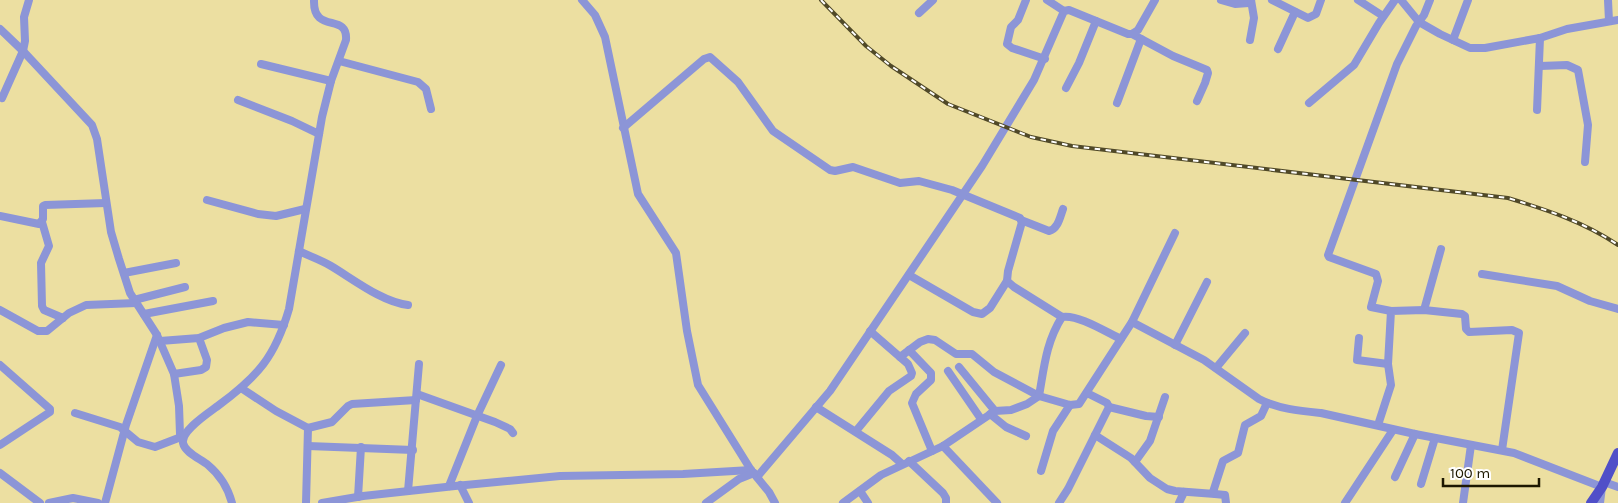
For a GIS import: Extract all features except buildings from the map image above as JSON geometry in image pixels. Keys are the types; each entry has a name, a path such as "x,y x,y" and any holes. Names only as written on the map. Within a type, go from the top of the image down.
{"main road":[{"path":"1591,503 1603,485 1618,453"}],"street":[{"path":"2,98 23,51 25,41 24,17 29,0"},
{"path":"75,413 120,427 138,442 155,447 182,438 195,423 241,388 260,370 270,356 277,343 289,309 319,134 331,82 346,40 345,31 339,26 317,17 314,10 314,0"},
{"path":"582,0 595,15 605,37 638,194 676,252 687,331 698,385 775,503"},
{"path":"919,13 933,0"},
{"path":"1026,0 1018,20 1011,27 1006,44 1012,48 1045,59"},
{"path":"1047,0 1064,12"},
{"path":"1132,34 1138,30 1155,0"},
{"path":"1221,0 1240,4 1249,3 1251,0 1254,18 1250,40"},
{"path":"1272,0 1308,18 1316,14 1321,0"},
{"path":"1358,0 1383,16"},
{"path":"1309,104 1354,65 1383,16 1395,0"},
{"path":"1401,0 1419,22 1468,47 1478,48 1540,38 1567,29 1614,21 1608,0"},
{"path":"1430,0 1424,15 1397,64 1328,255 1376,274 1378,281 1371,307 1391,311 1424,310 1464,315 1466,329 1472,332 1518,331 1502,450"},
{"path":"1453,40 1468,0"},
{"path":"1064,12 1069,10 1132,34 1173,56 1207,70 1208,76 1197,101"},
{"path":"706,503 738,479 754,473 830,391 964,194 1019,108 1045,59 1064,12"},
{"path":"1278,49 1295,12"},
{"path":"1066,88 1080,63 1096,21"},
{"path":"0,30 23,51 92,125 97,139 111,232 130,293 158,338 174,374 180,434 183,445 208,465 219,477 229,492 232,503"},
{"path":"1537,110 1540,38"},
{"path":"1117,103 1141,39"},
{"path":"624,128 704,59 710,57 738,82 774,131 830,170 834,171 853,167 900,183 919,181 964,194 1049,231 1055,228 1063,209"},
{"path":"339,61 418,82 426,89 431,109"},
{"path":"261,64 331,82"},
{"path":"1540,66 1567,65 1578,70 1588,125 1584,162"},
{"path":"238,100 292,121 319,134"},
{"path":"207,200 258,214 276,216 306,209"},
{"path":"63,318 44,310 42,306 41,263 49,246 42,222 43,206 106,203"},
{"path":"0,216 34,224 42,222"},
{"path":"909,275 973,312 982,314 990,308 1008,281 1008,272 1021,220"},
{"path":"900,357 920,342 928,339 935,340 956,354 972,354 994,372 1039,396 1070,405 1081,403 1132,322 1175,233"},
{"path":"1424,310 1441,249"},
{"path":"299,250 332,266 341,274 397,303 408,305"},
{"path":"124,272 176,263"},
{"path":"1482,274 1557,286 1590,301 1618,309"},
{"path":"1008,281 1014,287 1062,317 1067,316 1078,319 1121,339"},
{"path":"1175,345 1207,282"},
{"path":"0,310 38,331 47,331 63,318 86,305 135,301 185,286"},
{"path":"144,314 213,301"},
{"path":"1378,425 1391,385 1388,364 1391,311"},
{"path":"843,503 881,475 943,446 992,412 1011,410 1027,404 1039,396 1046,352 1053,332 1062,317"},
{"path":"158,338 199,338 224,328 248,322 284,325"},
{"path":"1132,322 1216,368 1267,403 1306,412 1321,412 1393,430 1502,450 1603,485 1618,488"},
{"path":"856,431 889,391 911,376 912,370 870,331"},
{"path":"1216,368 1245,333"},
{"path":"105,503 124,430 158,338"},
{"path":"174,374 201,370 206,367 207,360 199,338"},
{"path":"1359,338 1356,359 1358,361 1388,364"},
{"path":"909,350 931,373 931,380 916,394 912,403 932,450"},
{"path":"408,491 419,364"},
{"path":"0,365 50,409 50,412 0,445"},
{"path":"449,486 500,365"},
{"path":"959,367 992,412 1006,427 1026,436"},
{"path":"948,371 981,419"},
{"path":"241,388 261,402 308,428 332,422 352,404 416,397 495,422 510,429 513,433"},
{"path":"1087,393 1107,403 1109,407 1158,417"},
{"path":"1135,462 1150,441 1165,397"},
{"path":"1215,494 1214,489 1223,461 1238,453 1245,425 1262,416 1267,403"},
{"path":"1041,471 1052,430 1070,405"},
{"path":"816,407 905,463 943,493 946,503"},
{"path":"1059,503 1109,407"},
{"path":"306,503 308,428"},
{"path":"1345,503 1393,430"},
{"path":"1395,477 1414,434"},
{"path":"1095,435 1135,462 1159,485 1175,492 1225,495 1226,503"},
{"path":"1421,484 1435,438"},
{"path":"1463,503 1471,445"},
{"path":"308,446 413,450"},
{"path":"943,446 997,503"},
{"path":"358,497 361,447"},
{"path":"0,473 40,503"},
{"path":"322,503 449,486 560,476 754,473"},
{"path":"460,485 469,503"},
{"path":"1600,503 1603,485"},
{"path":"860,491 868,503"},
{"path":"1179,503 1184,492"},
{"path":"48,503 73,498 98,503"}],"railway":[{"path":"821,0 866,46 891,66 948,104 1031,137 1072,146 1508,198 1579,223 1618,245"}]}
